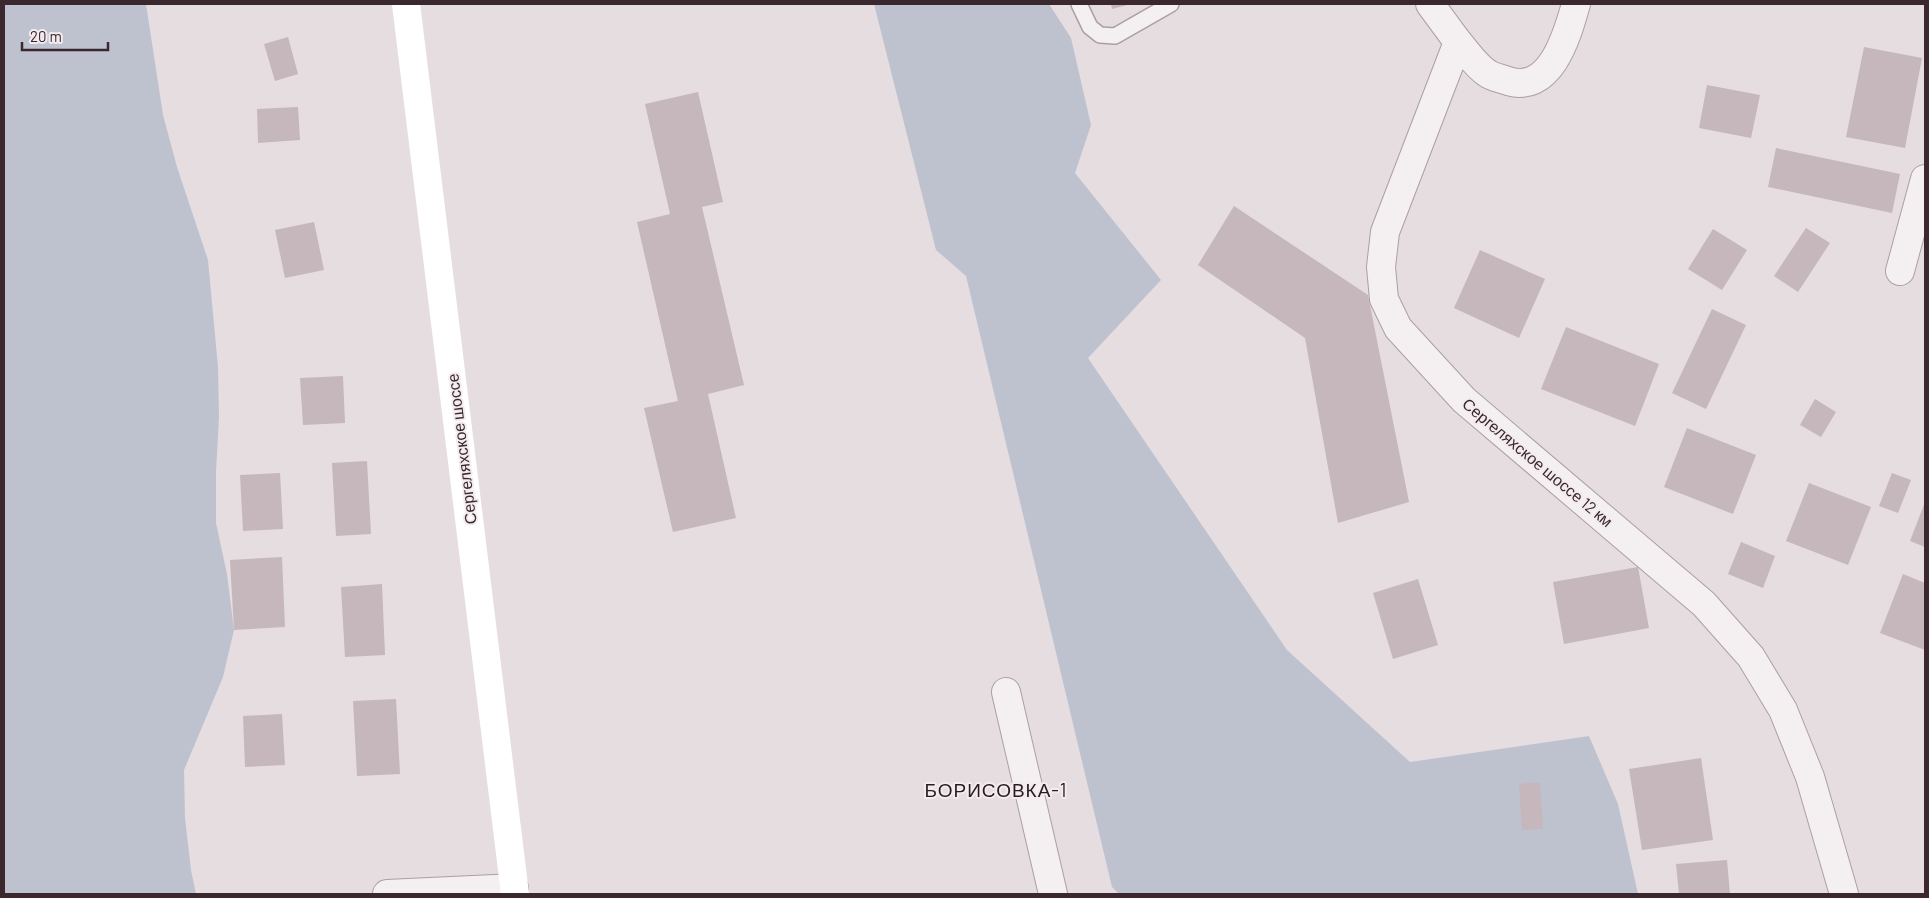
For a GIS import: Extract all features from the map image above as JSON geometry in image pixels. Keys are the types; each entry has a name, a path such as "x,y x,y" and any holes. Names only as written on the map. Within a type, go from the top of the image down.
{"main road":[{"name":"Сергеляхское шоссе","path":"406,4 514,891"}],"street":[{"path":"1430,4 1458,42 1487,74 1510,82 1529,83 1554,62 1569,28 1576,4"},
{"name":"Сергеляхское шоссе 12 км","path":"1458,42 1385,232 1381,267 1384,299 1398,328 1464,400 1704,604 1751,657 1783,710 1810,777 1844,894"},
{"path":"1900,271 1925,179"},
{"path":"1006,692 1053,894"},
{"path":"388,894 514,891"}],"lane":[{"path":"1080,4 1090,26 1100,34 1115,36 1171,4"}],"shaded area":[{"path":"4,4 146,4 163,115 177,167 208,260 218,367 219,417 216,523 227,574 234,630 223,677 184,770 185,818 191,870 196,894 4,894"},
{"path":"874,4 1049,4 1071,38 1091,125 1075,173 1161,280 1088,358 1287,650 1410,762 1589,736 1618,804 1638,894 1119,894 1112,887 966,276 936,250"}],"building":[{"path":"1111,4 1131,4 1112,9"},
{"path":"288,37 298,74 275,81 264,44"},
{"path":"1864,47 1922,58 1905,148 1846,137"},
{"path":"1707,85 1760,95 1751,138 1699,128"},
{"path":"698,92 723,202 702,207 744,385 708,394 736,518 673,532 644,408 678,401 637,222 670,214 645,104"},
{"path":"298,107 300,140 258,143 257,109"},
{"path":"1776,148 1900,174 1892,213 1768,187"},
{"path":"1234,206 1368,295 1409,502 1338,523 1305,338 1198,265"},
{"path":"314,222 324,270 285,278 275,230"},
{"path":"1806,228 1830,243 1798,292 1774,276"},
{"path":"1713,229 1747,250 1722,290 1688,269"},
{"path":"1480,250 1545,279 1519,338 1454,308"},
{"path":"1712,309 1746,325 1706,409 1672,393"},
{"path":"1566,327 1659,364 1635,426 1541,389"},
{"path":"343,376 345,423 303,425 300,378"},
{"path":"1815,399 1836,412 1821,437 1800,425"},
{"path":"1687,428 1756,455 1733,514 1664,487"},
{"path":"367,461 371,534 336,536 332,463"},
{"path":"280,473 283,529 243,531 240,475"},
{"path":"1892,473 1911,480 1898,513 1879,506"},
{"path":"1809,483 1871,507 1848,565 1786,541"},
{"path":"1925,502 1925,547 1910,541"},
{"path":"1741,542 1775,556 1763,588 1728,574"},
{"path":"282,557 285,627 234,630 230,560"},
{"path":"1638,567 1649,628 1564,644 1553,582"},
{"path":"1903,574 1925,583 1925,650 1880,633"},
{"path":"1418,579 1438,645 1393,659 1373,593"},
{"path":"382,584 385,655 345,657 341,587"},
{"path":"396,699 400,774 357,776 353,701"},
{"path":"282,714 285,765 245,767 243,716"},
{"path":"1701,758 1713,840 1642,850 1629,769"},
{"path":"1540,782 1543,829 1522,830 1519,784"},
{"path":"1727,860 1730,894 1679,894 1676,864"}],"district":[{"name":"БОРИСОВКА-1","path":"996,789"}]}
